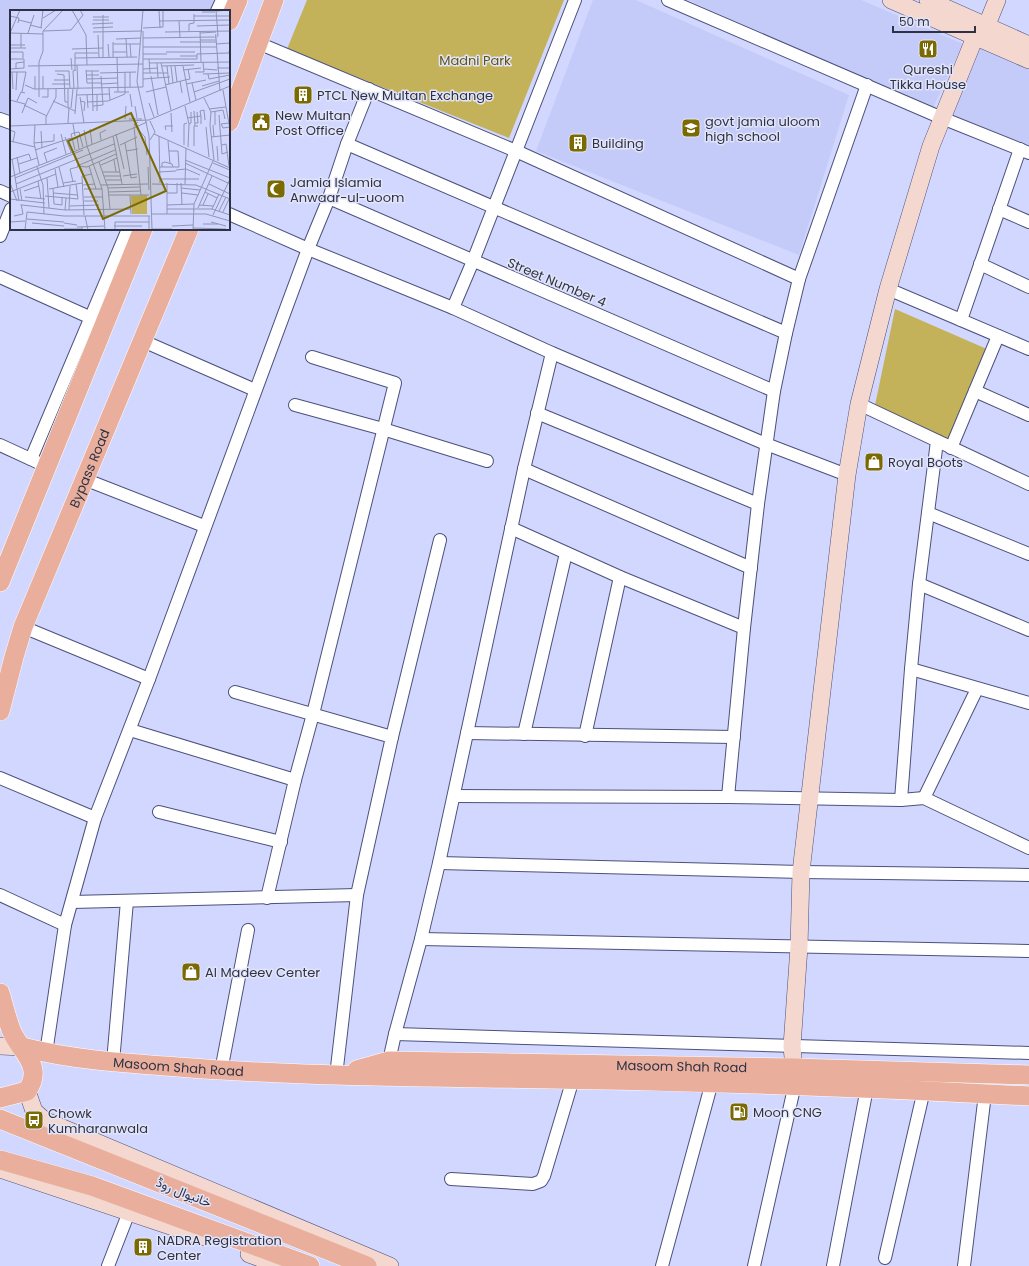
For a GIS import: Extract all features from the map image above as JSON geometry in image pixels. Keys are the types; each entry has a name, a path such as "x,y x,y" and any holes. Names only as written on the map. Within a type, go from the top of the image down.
{"main road":[{"path":"230,19 238,0"},
{"path":"230,119 274,0"},
{"path":"891,0 981,32 1029,45"},
{"path":"928,0 1029,60"},
{"path":"795,1076 792,1046 799,947 801,872 847,475 859,404 888,288 931,146 942,118 997,0"},
{"path":"0,582 65,422 97,321 142,230"},
{"name":"Bypass Road","path":"0,711 23,627 189,230"},
{"path":"0,549 34,460 65,422"},
{"path":"0,993 12,1032 29,1058 33,1070 32,1084 27,1091 0,1098"},
{"path":"0,1046 22,1047"},
{"name":"Masoom Shah Road","path":"22,1047 46,1053 113,1062 221,1071 336,1076 712,1082 795,1076 868,1088 1029,1096"},
{"name":"Masoom Shah Road","path":"336,1076 389,1061 795,1076 1029,1074"},
{"path":"27,1091 34,1111 44,1120 390,1266"},
{"name":"خانیوال روڈ","path":"0,1119 343,1261"},
{"name":"خانیوال روڈ","path":"0,1132 54,1154 220,1216 307,1258 343,1261 367,1266"},
{"path":"0,1160 92,1186 307,1258"},
{"path":"0,1169 188,1231 282,1266"}],"street":[{"path":"218,10 222,0"},
{"path":"453,308 473,261 575,0"},
{"path":"668,0 942,118 1025,151 999,209 960,320"},
{"path":"258,43 516,151 799,279"},
{"path":"728,797 744,628 758,504 774,391 799,279 866,85"},
{"path":"46,1053 66,925 95,818 130,730 204,526 369,89"},
{"path":"0,119 10,123"},
{"path":"347,144 786,333"},
{"path":"0,191 10,196"},
{"name":"Street Number 4","path":"329,198 774,391"},
{"path":"999,209 1029,222"},
{"path":"0,236 10,211"},
{"path":"230,214 308,249 453,308 552,353 766,444 847,475"},
{"path":"0,445 34,460 97,321 128,230"},
{"path":"980,264 1029,287"},
{"path":"0,277 97,321"},
{"path":"888,288 1029,349"},
{"path":"951,448 998,336"},
{"path":"143,341 255,390"},
{"path":"389,1061 439,863 524,469 552,353"},
{"path":"267,898 295,780 313,714 395,383 312,357"},
{"path":"975,391 1029,415"},
{"path":"859,404 1029,484"},
{"path":"295,405 384,429 487,461"},
{"path":"537,413 758,504"},
{"path":"900,800 910,669 937,441"},
{"path":"524,469 751,568"},
{"path":"84,479 204,526"},
{"path":"928,513 1029,554"},
{"path":"512,528 620,577 744,628"},
{"path":"336,1076 357,894 392,737 440,540"},
{"path":"524,734 566,553"},
{"path":"585,736 620,577"},
{"path":"919,584 1029,630"},
{"path":"23,627 149,679"},
{"path":"910,669 1029,703"},
{"path":"924,798 977,688"},
{"path":"235,692 392,737"},
{"path":"130,730 295,780"},
{"path":"467,733 585,736 734,737"},
{"path":"0,778 95,818"},
{"path":"454,796 728,797 900,800 924,798 1029,848"},
{"path":"159,812 281,842"},
{"path":"439,863 801,872 1029,875"},
{"path":"72,902 267,898 357,894"},
{"path":"0,895 66,925"},
{"path":"113,1062 127,901"},
{"path":"221,1071 248,930"},
{"path":"421,939 1029,951"},
{"path":"395,1034 1029,1053"},
{"path":"754,1266 795,1076"},
{"path":"451,1179 533,1184 541,1181 544,1176 573,1079"},
{"path":"662,1266 712,1082"},
{"path":"833,1266 868,1088"},
{"path":"885,1258 924,1090"},
{"path":"964,1266 986,1094"},
{"path":"108,1266 129,1212"}],"shaded area":[{"path":"0,0 225,0 220,10 10,10 10,117 0,112"},
{"name":"govt jamia uloom high school","path":"593,0 636,0 849,95 799,255 536,151"},
{"path":"688,0 861,0 963,44 932,110"},
{"path":"978,47 1029,69 1029,152 946,118"}],"green space":[{"name":"Madni Park","path":"307,0 564,0 509,138 287,49"},
{"path":"895,309 996,353 956,450 874,410"}],"place":[{"name":"Qureshi Tikka House","path":"928,49"},
{"name":"PTCL New Multan Exchange","path":"303,95"},
{"name":"New Multan Post Office","path":"261,122"},
{"name":"govt jamia uloom high school","path":"691,128"},
{"name":"Building","path":"578,143"},
{"name":"Jamia Islamia Anwaar-ul-uoom","path":"276,189"},
{"name":"Royal Boots","path":"874,462"},
{"name":"Al Madeev Center","path":"191,972"},
{"name":"Moon CNG","path":"739,1112"},
{"name":"Chowk Kumharanwala","path":"34,1120"},
{"name":"NADRA Registration Center","path":"143,1247"}]}
